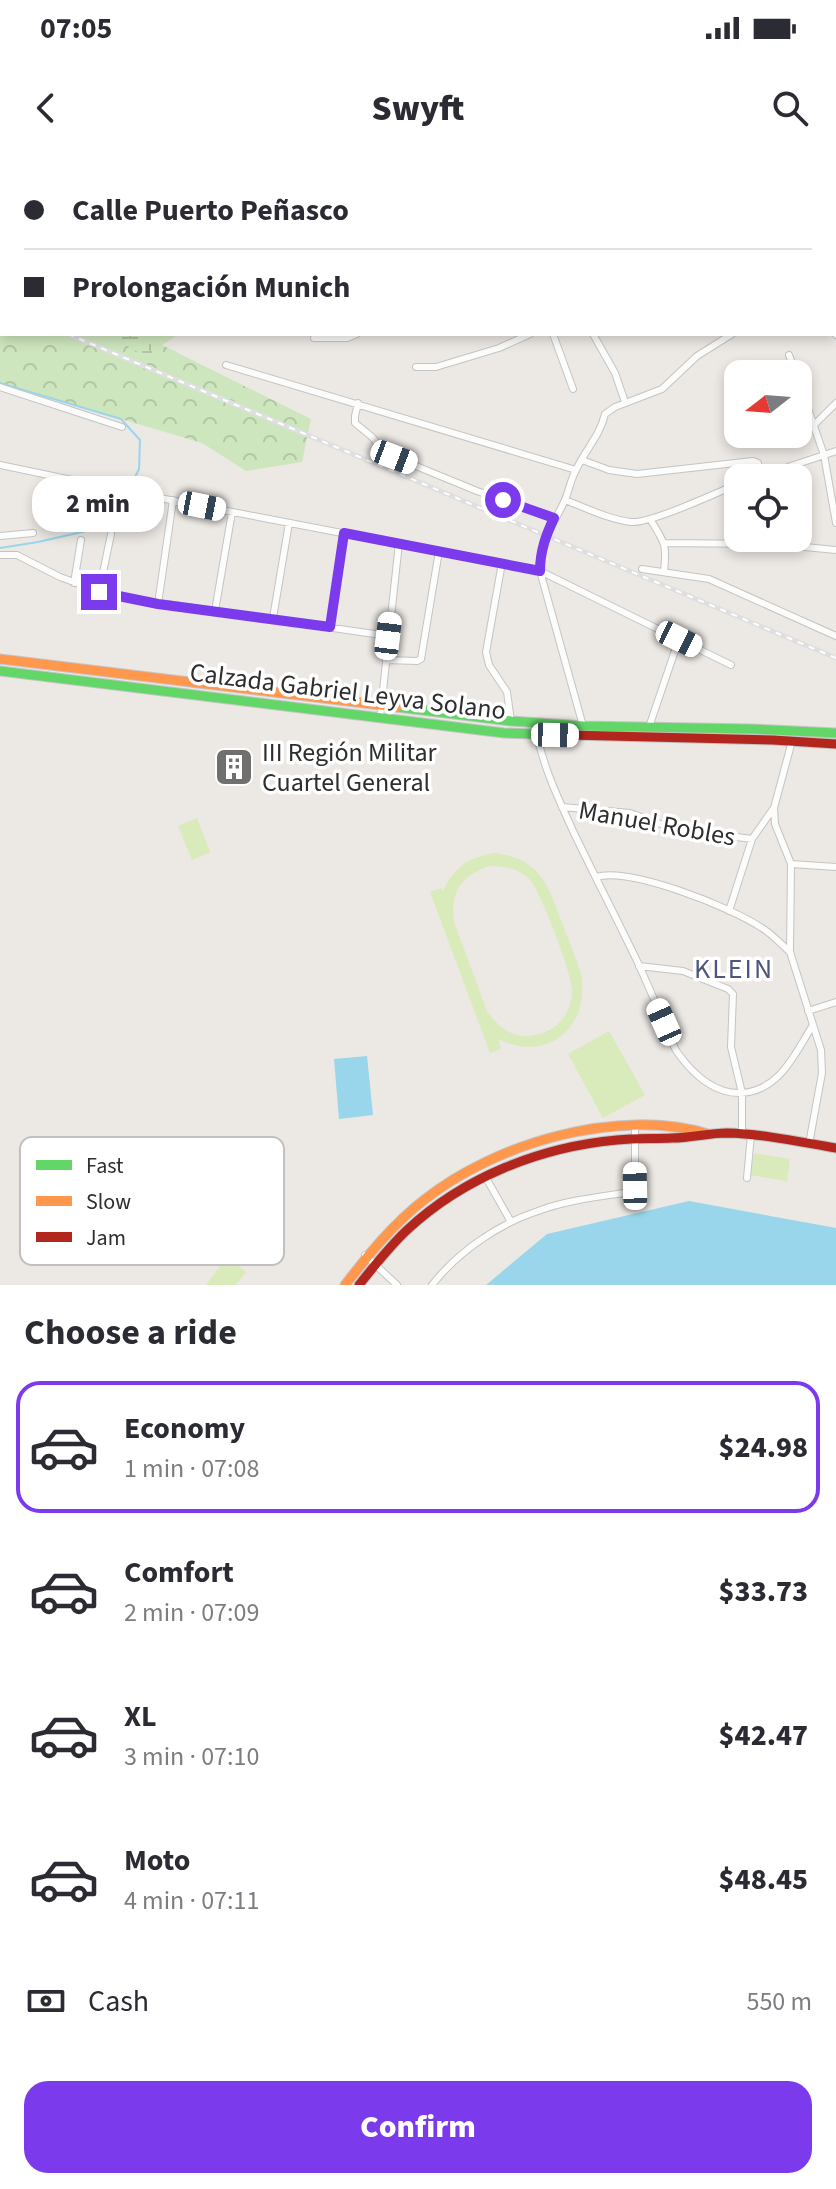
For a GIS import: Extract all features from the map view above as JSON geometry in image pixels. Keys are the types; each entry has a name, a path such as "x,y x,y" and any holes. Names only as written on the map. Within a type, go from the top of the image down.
{"main road":[{"name":"Calzada Gabriel Leyva Solano","path":"0,659 511,721 836,733"},
{"name":"Calzada Gabriel Leyva Solano","path":"0,671 504,733 836,744"},
{"path":"345,1285 365,1255 413,1207 477,1165 530,1144 568,1134 635,1125 690,1128 708,1134"},
{"path":"359,1285 374,1263 398,1238 432,1209 485,1175 546,1152 603,1141 689,1138 708,1134 746,1135 836,1148"}],"street":[{"path":"314,338 352,336"},
{"path":"416,367 436,367 499,348 526,336"},
{"path":"554,336 573,389"},
{"path":"594,336 615,373 625,402"},
{"path":"583,726 540,571 546,535 565,500 576,470 601,430 605,414 625,402 662,389 697,356 729,336"},
{"path":"789,355 791,360"},
{"path":"226,365 576,470"},
{"path":"0,387 122,427"},
{"path":"358,403 355,423 394,457 554,518"},
{"path":"814,425 836,403"},
{"path":"812,420 824,455 836,523"},
{"path":"797,464 836,451"},
{"path":"582,460 609,470 637,474 724,464"},
{"path":"726,464 753,461 758,464"},
{"path":"0,465 540,571 731,665"},
{"path":"565,500 634,522 650,519 724,490"},
{"path":"158,604 173,500"},
{"path":"215,611 232,512"},
{"path":"650,519 665,543 664,572"},
{"path":"273,618 289,523"},
{"path":"0,536 33,533"},
{"path":"330,627 344,533"},
{"path":"99,592 111,534"},
{"path":"74,583 81,540"},
{"path":"665,543 724,542"},
{"path":"380,718 399,543"},
{"path":"812,547 836,550"},
{"path":"386,660 421,659 439,551"},
{"path":"0,555 17,555 99,592 158,604 388,636"},
{"path":"502,563 486,658 507,692 511,721"},
{"path":"642,569 715,581 836,636"},
{"path":"649,727 679,639"},
{"path":"131,686 132,675"},
{"path":"537,735 543,762 562,807 676,1050 691,1069 719,1089 742,1093 759,1089 783,1072 813,1025"},
{"path":"792,741 774,808 775,824 791,864 790,952 821,1050 822,1073 809,1144"},
{"name":"Manuel Robles","path":"562,807 617,811 675,829 752,839"},
{"path":"729,911 752,839 774,808"},
{"path":"791,864 836,867"},
{"path":"596,877 606,874 629,877 676,889 762,927 790,952"},
{"path":"639,966 683,971 731,991 734,999 731,1047 742,1093 747,1178"},
{"path":"808,1011 836,1002"},
{"path":"432,1285 452,1262 511,1222 538,1210 630,1192 635,1186 635,1125"},
{"path":"485,1175 511,1222"},
{"path":"365,1255 397,1285"}],"green space":[{"path":"0,336 176,336 162,345 311,419 302,462 246,471 202,443 0,383"},
{"path":"110,336 151,336 153,349 150,359"},
{"path":"197,818 210,852 192,860 178,826"},
{"path":"486,855 510,856 539,874 551,894 581,973 579,1009 572,1024 549,1043 533,1047 516,1046 498,1039 501,1049 490,1053 430,892 441,888 443,891 457,869 470,860","holes":["489,866 510,868 529,879 554,931 570,979 572,996 568,1010 556,1025 539,1034 529,1036 509,1032 487,1011 454,922 454,902 460,886 471,875"]},
{"path":"609,1031 645,1095 603,1118 568,1054"},
{"path":"754,1153 790,1159 787,1181 750,1175"},
{"path":"221,1265 237,1265 246,1272 236,1285 206,1285"}],"water":[{"path":"367,1056 373,1115 339,1119 334,1059"},
{"path":"689,1201 836,1228 836,1285 486,1285 547,1234"}],"waterway":[{"path":"0,383 121,419 140,440 139,469 129,489"},
{"path":"0,548 108,526 117,518 126,495"}],"railway":[{"path":"73,336 836,658"}],"traffic: fast":[{"path":"0,671 504,733 569,735"},
{"path":"397,707 583,726 836,733"}],"traffic: slow":[{"path":"0,659 397,707"},
{"path":"345,1285 392,1229 424,1200 486,1162 522,1147 598,1128 636,1125 673,1127 708,1134"}],"traffic: jam":[{"path":"569,735 836,744"},
{"path":"359,1285 394,1243 429,1211 478,1180 532,1158 624,1139 679,1138 720,1133 836,1148"}],"place":[{"name":"III Región Militar Cuartel General","path":"234,767"}],"district":[{"name":"KLEIN","path":"734,968"}],"route":[{"path":"99,592 158,604 330,627 344,533 540,571 542,549 554,518 503,500"}]}
